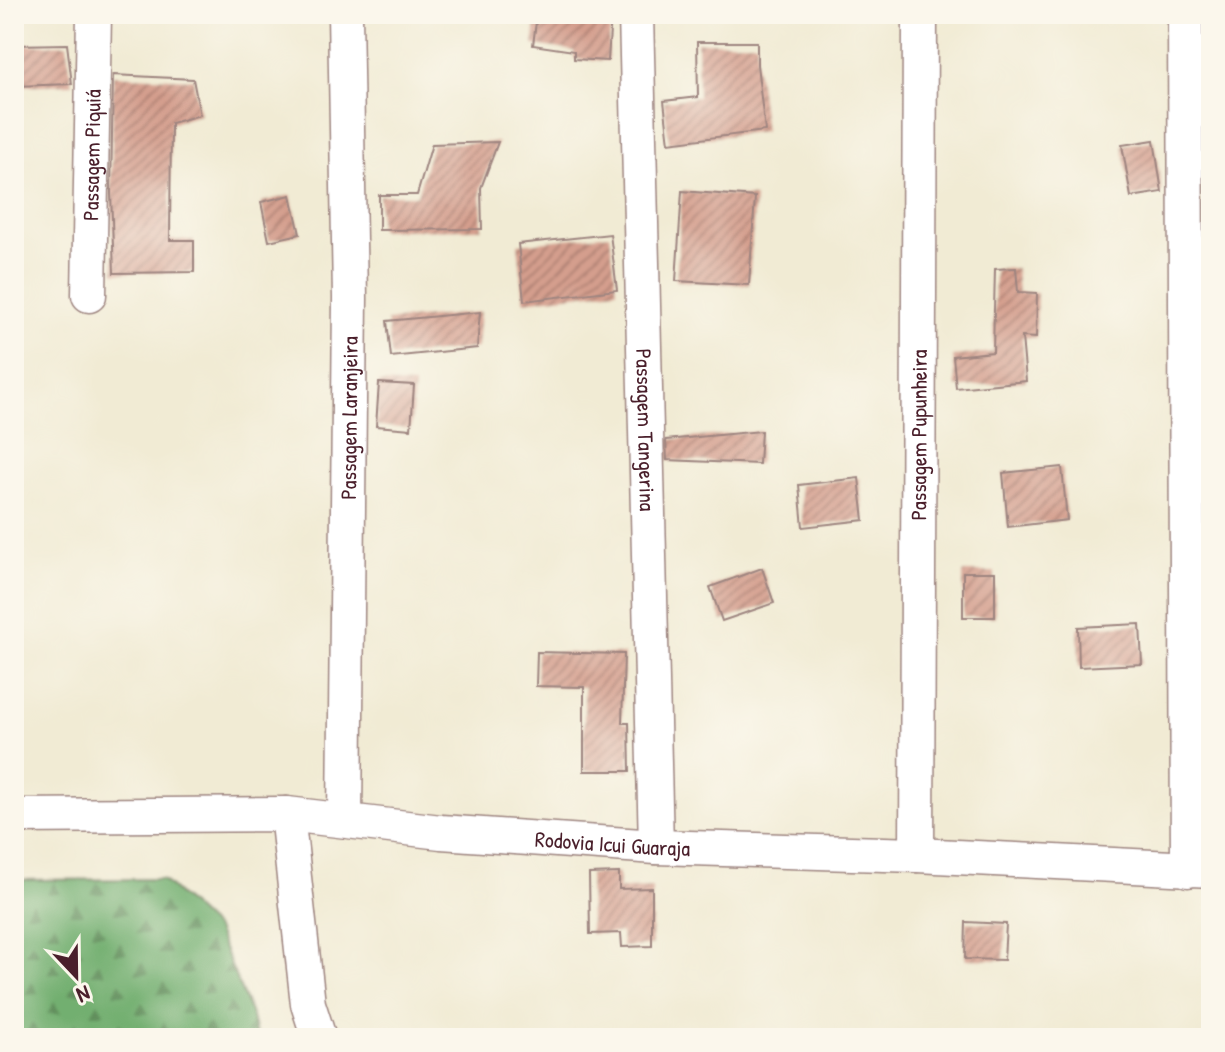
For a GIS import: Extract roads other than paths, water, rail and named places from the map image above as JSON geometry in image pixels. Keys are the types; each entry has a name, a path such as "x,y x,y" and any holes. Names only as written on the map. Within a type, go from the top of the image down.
{"street":[{"name":"Passagem Piquiá","path":"89,295 94,14"},
{"name":"Passagem Laranjeira","path":"345,14 350,298 345,820"},
{"name":"Passagem Tangerina","path":"636,14 656,847"},
{"name":"Passagem Pupunheira","path":"917,855 920,14"},
{"path":"1185,14 1200,870"},
{"name":"Rodovia Icui Guaraja","path":"14,816 287,814 441,832 656,847 917,855 1200,870"},
{"path":"287,814 308,1004 319,1038"}]}
